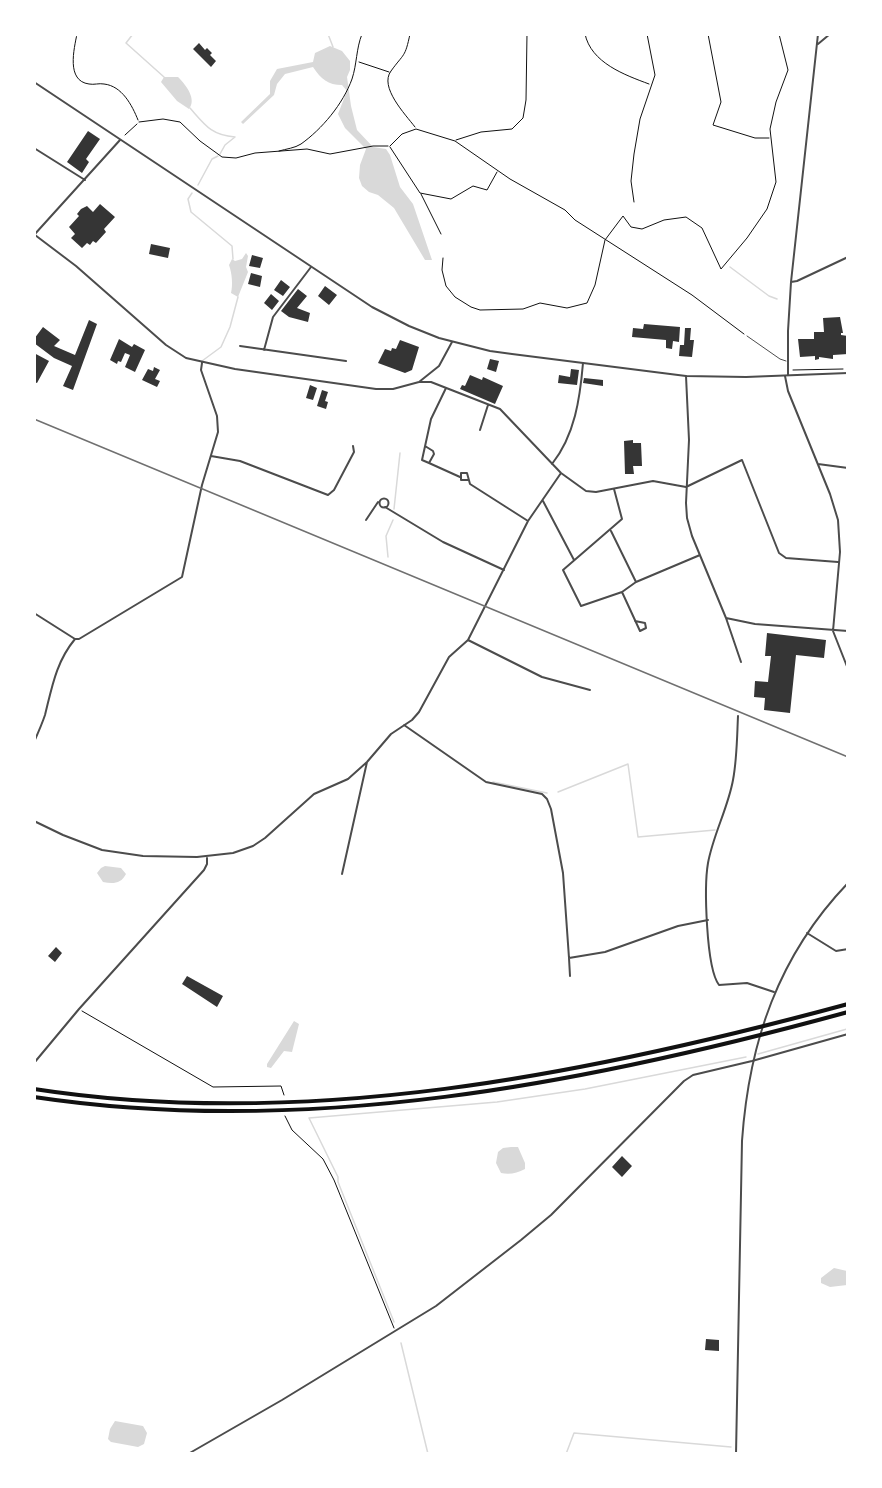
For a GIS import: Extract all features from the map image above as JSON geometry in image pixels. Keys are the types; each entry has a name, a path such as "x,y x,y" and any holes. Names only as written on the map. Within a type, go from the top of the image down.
{"highway":[{"path":"34,1089 102,1097 190,1102 352,1098 431,1090 522,1077 619,1059 740,1032 848,1004"},
{"path":"34,1097 101,1105 190,1110 351,1106 431,1098 524,1085 621,1067 775,1032 848,1012"}],"street":[{"path":"818,34 791,282 787,375 788,392 830,494 838,520 840,552 833,631 848,669"},
{"path":"818,44 830,34"},
{"path":"34,82 372,307 423,332 490,351 686,376 746,377 847,371"},
{"path":"122,139 35,235 76,266 179,354 202,363 376,389 393,389 418,382 431,382 506,414 561,473 586,491 596,492 653,481 686,487 742,460 779,553 786,558 838,562"},
{"path":"34,148 85,180"},
{"path":"791,282 848,257"},
{"path":"264,350 273,317 312,266"},
{"path":"418,382 439,366 452,342"},
{"path":"240,345 346,361"},
{"path":"34,742 44,718 57,666 64,652 75,639 79,639 182,576 202,485 218,432 217,418 201,370 202,363"},
{"path":"552,464 573,424 583,363"},
{"path":"686,376 689,440 687,518 741,662"},
{"path":"446,388 431,418 422,460 460,477 462,481 468,480"},
{"path":"480,430 488,405"},
{"path":"211,456 240,460 328,495 336,487 354,452 353,446"},
{"path":"425,446 434,454 429,463"},
{"path":"818,464 848,468"},
{"path":"460,477 461,473 466,472 469,476 468,480 478,490 528,521"},
{"path":"34,821 102,850 143,856 207,857 233,853 253,846 314,794 348,778 367,762 391,734 412,720 422,709 449,657 468,640 528,521 561,473"},
{"path":"614,489 622,519 563,570 582,606 622,592 636,582 700,555"},
{"path":"366,520 380,500 385,498 388,505 385,507"},
{"path":"380,500 380,505 443,542 504,570"},
{"path":"543,500 574,560"},
{"path":"611,530 636,582"},
{"path":"622,592 635,621"},
{"path":"34,613 75,639"},
{"path":"726,618 755,624 848,631"},
{"path":"468,640 542,677 590,690"},
{"path":"738,716 733,781 708,863 706,884 711,966 718,984 726,986 747,983 774,992"},
{"path":"404,725 486,782 542,794 548,799 563,873 570,976"},
{"path":"342,874 367,762"},
{"path":"34,1063 204,870 207,857"},
{"path":"34,873 34,879"},
{"path":"736,1454 742,1141 752,1061 774,992 789,963 807,933 848,883"},
{"path":"569,958 605,952 678,926 708,920"},
{"path":"807,933 836,951 848,949"},
{"path":"188,1454 282,1400 436,1306 551,1215 684,1081 693,1075 848,1034"}],"lane":[{"path":"747,336 780,359 788,360"}],"path":[{"path":"77,34 73,66 78,78 89,84 104,84 112,87 127,97 139,122"},
{"path":"277,152 300,145 330,118 351,81 357,62 357,46 362,34"},
{"path":"410,34 406,53 389,72 388,81 390,96 398,103 416,129"},
{"path":"455,141 481,132 512,129 523,118 526,100 528,34"},
{"path":"585,34 587,43 612,68 651,84"},
{"path":"634,201 631,181 633,154 640,119 655,75 647,34"},
{"path":"708,34 720,102 713,125 755,138 771,138"},
{"path":"443,258 442,270 446,286 454,297 471,307 480,310 523,309 540,303 567,308 587,303 595,285 605,240 623,216 631,227 642,229 664,220 686,217 702,228 721,269 767,209 776,182 770,129 776,102 788,70 779,34"},
{"path":"357,62 389,72"},
{"path":"122,139 139,122 163,119 180,122 222,157 236,158 269,152 307,149 330,154 373,146 390,146 402,134 416,129 455,141 498,171 565,210 575,220 692,296 747,336"},
{"path":"390,146 420,193 441,234"},
{"path":"420,193 451,199 473,186 487,190 498,171"},
{"path":"788,370 847,371"},
{"path":"79,1010 213,1088 281,1086 284,1095"},
{"path":"285,1116 292,1130 322,1159 334,1180 373,1273 394,1329 393,1332"}],"shaded area":[{"path":"330,46 342,51 350,61 347,77 357,130 373,147 386,149 390,155 400,187 413,204 432,260 425,260 394,208 362,186 359,178 360,165 366,149 345,128 338,114 347,91 342,85 325,80 313,67 285,74 277,84 274,95 243,124 241,122 270,94 270,81 277,69 313,62 315,53"},
{"path":"164,77 178,77 184,84 190,92 192,101 189,109 177,101 161,82"},
{"path":"246,253 248,272 238,297 231,293 232,279 229,265 232,259 235,261 242,259"},
{"path":"105,866 121,868 126,874 122,880 103,882 97,873"},
{"path":"294,1021 299,1024 292,1052 284,1051 271,1068 267,1067 267,1064"},
{"path":"518,1147 525,1163 525,1169 507,1174 501,1173 496,1163 498,1152 503,1148"},
{"path":"834,1268 847,1271 847,1285 830,1287 821,1283 821,1278"},
{"path":"115,1421 143,1426 147,1433 144,1444 138,1447 111,1442 108,1439"}],"building":[{"path":"199,43 205,50 207,48 212,53 210,55 216,61 211,67 193,49"},
{"path":"88,131 100,139 86,159 89,162 82,173 67,162"},
{"path":"100,204 115,217 104,229 106,232 96,243 93,241 90,245 87,243 82,248 71,238 75,234 69,227 79,216 77,214 81,209 87,206 93,212"},
{"path":"151,244 170,248 168,258 149,254"},
{"path":"252,255 263,258 260,268 249,266"},
{"path":"251,273 262,276 260,287 248,284"},
{"path":"281,280 290,287 283,296 274,290"},
{"path":"325,286 337,295 329,305 318,296"},
{"path":"298,289 307,296 297,308 310,313 308,322 289,317 281,311"},
{"path":"271,294 279,301 272,310 264,303"},
{"path":"840,317 843,333 841,335 848,336 848,354 833,355 833,359 819,357 815,360 815,356 800,357 798,339 814,339 814,332 824,332 823,318"},
{"path":"89,320 97,324 73,390 63,386 72,366 54,358 34,343 34,339 43,327 60,340 54,346 75,355"},
{"path":"644,324 680,327 679,342 673,341 672,349 666,348 666,340 632,337 633,328 643,329"},
{"path":"685,328 691,328 690,340 694,340 692,357 679,356 680,345 684,345"},
{"path":"119,339 132,347 134,344 145,350 135,372 125,367 130,355 125,353 121,362 118,361 117,364 110,360"},
{"path":"400,340 419,347 412,370 405,373 378,363 385,349 391,351 392,348 396,349"},
{"path":"34,353 49,361 37,383 34,382"},
{"path":"490,359 499,361 496,372 487,369"},
{"path":"154,367 160,370 155,379 160,381 157,387 142,380 148,369 153,371"},
{"path":"571,369 579,370 577,385 558,383 559,375 570,377"},
{"path":"470,375 482,380 483,377 503,386 495,404 460,389 462,385 465,386"},
{"path":"584,378 603,380 603,386 583,383"},
{"path":"310,385 317,388 313,400 306,398"},
{"path":"322,390 328,392 325,401 328,402 326,409 317,406"},
{"path":"633,440 633,443 641,443 642,466 633,466 634,474 625,474 624,441"},
{"path":"767,633 826,640 824,658 796,655 790,713 764,710 765,698 754,697 755,681 768,682 771,656 765,656"},
{"path":"56,947 62,953 55,962 48,956"},
{"path":"187,976 223,996 217,1007 182,984"},
{"path":"622,1156 632,1166 622,1177 612,1167"},
{"path":"706,1339 719,1340 719,1351 705,1350"}],"waterway":[{"path":"133,34 126,43 164,77"},
{"path":"328,34 333,47"},
{"path":"190,108 214,131 235,137 225,145 220,154"},
{"path":"198,185 212,159 218,156"},
{"path":"192,193 188,199 191,212 232,246 233,259"},
{"path":"730,267 769,296 777,299"},
{"path":"202,361 221,347 230,327 238,297"},
{"path":"394,509 400,453"},
{"path":"388,557 386,536 393,520"},
{"path":"558,792 628,764 638,837 715,830"},
{"path":"493,782 547,793"},
{"path":"758,1054 847,1029"},
{"path":"394,1322 338,1182 338,1177 309,1118 497,1102 585,1089 746,1057"},
{"path":"401,1343 428,1454"},
{"path":"566,1454 574,1433 731,1447"}],"railway":[{"path":"34,419 848,757"}]}
